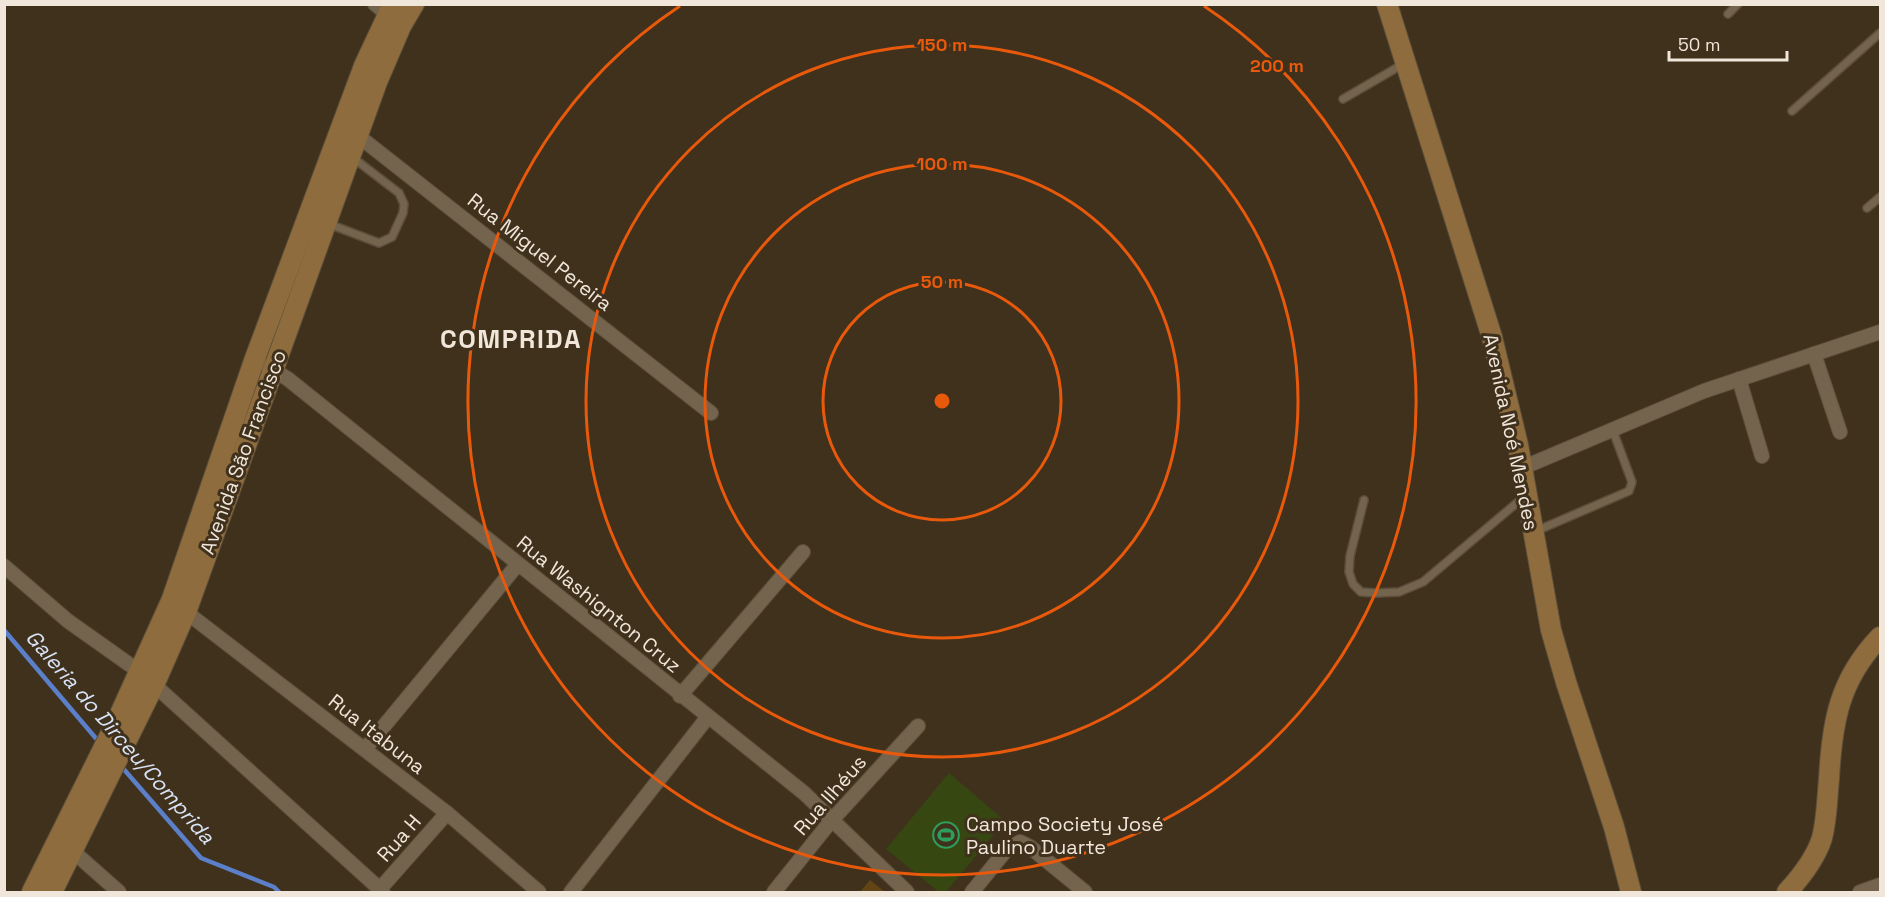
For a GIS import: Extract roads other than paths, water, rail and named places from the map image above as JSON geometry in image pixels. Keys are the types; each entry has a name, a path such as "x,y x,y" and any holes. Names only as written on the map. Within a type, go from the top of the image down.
{"street":[{"name":"Avenida São Francisco","path":"114,747 154,686 186,612 273,369 316,229 389,13 414,4"},
{"name":"Avenida Noé Mendes","path":"1387,4 1492,337 1509,400 1551,630 1614,827 1631,892"},
{"name":"Avenida São Francisco","path":"32,892 65,844 114,747 140,672 184,566 254,361 350,155 350,130"},
{"name":"Rua Miguel Pereira","path":"350,130 711,413"},
{"path":"1522,468 1689,397 1881,332"},
{"path":"1814,354 1840,432"},
{"name":"Rua Washignton Cruz","path":"254,361 273,369 707,718 804,793 907,892"},
{"path":"1739,379 1762,456"},
{"path":"680,696 803,552"},
{"path":"365,748 518,564"},
{"path":"4,566 68,621 140,672 381,891"},
{"name":"Rua Itabuna","path":"186,612 447,813 539,892"},
{"path":"1787,892 1821,841 1827,807 1833,725 1840,698 1852,674 1881,637"},
{"path":"571,892 707,718"},
{"name":"Rua Ilhéus","path":"774,892 831,821 918,726"},
{"name":"Rua H","path":"381,891 447,813"},
{"name":"Avenida Noé Mendes","path":"1614,827 1630,851 1645,892"},
{"path":"972,892 1013,844 1023,843 1085,892"},
{"name":"Avenida São Francisco","path":"52,892 65,844"},
{"path":"65,844 119,892"},
{"path":"1860,892 1881,885"}],"lane":[{"path":"1728,14 1738,4"},
{"path":"1792,111 1881,33"},
{"path":"1343,99 1407,62"},
{"path":"316,229 379,243 392,237 403,213 404,204 399,194 350,155"},
{"path":"1867,208 1881,197"},
{"path":"1533,532 1629,491 1632,482 1613,431"},
{"path":"1365,500 1350,556 1350,572 1353,584 1361,592 1376,593 1399,592 1423,582 1526,495"}],"waterway":[{"name":"Galeria do Dirceu/Comprida","path":"4,630 99,742"},
{"name":"Galeria do Dirceu/Comprida","path":"121,766 201,858 274,887 279,892"}],"place":[{"name":"Campo Society José Paulino Duarte","path":"946,835"}],"district":[{"name":"COMPRIDA","path":"511,339"}]}
